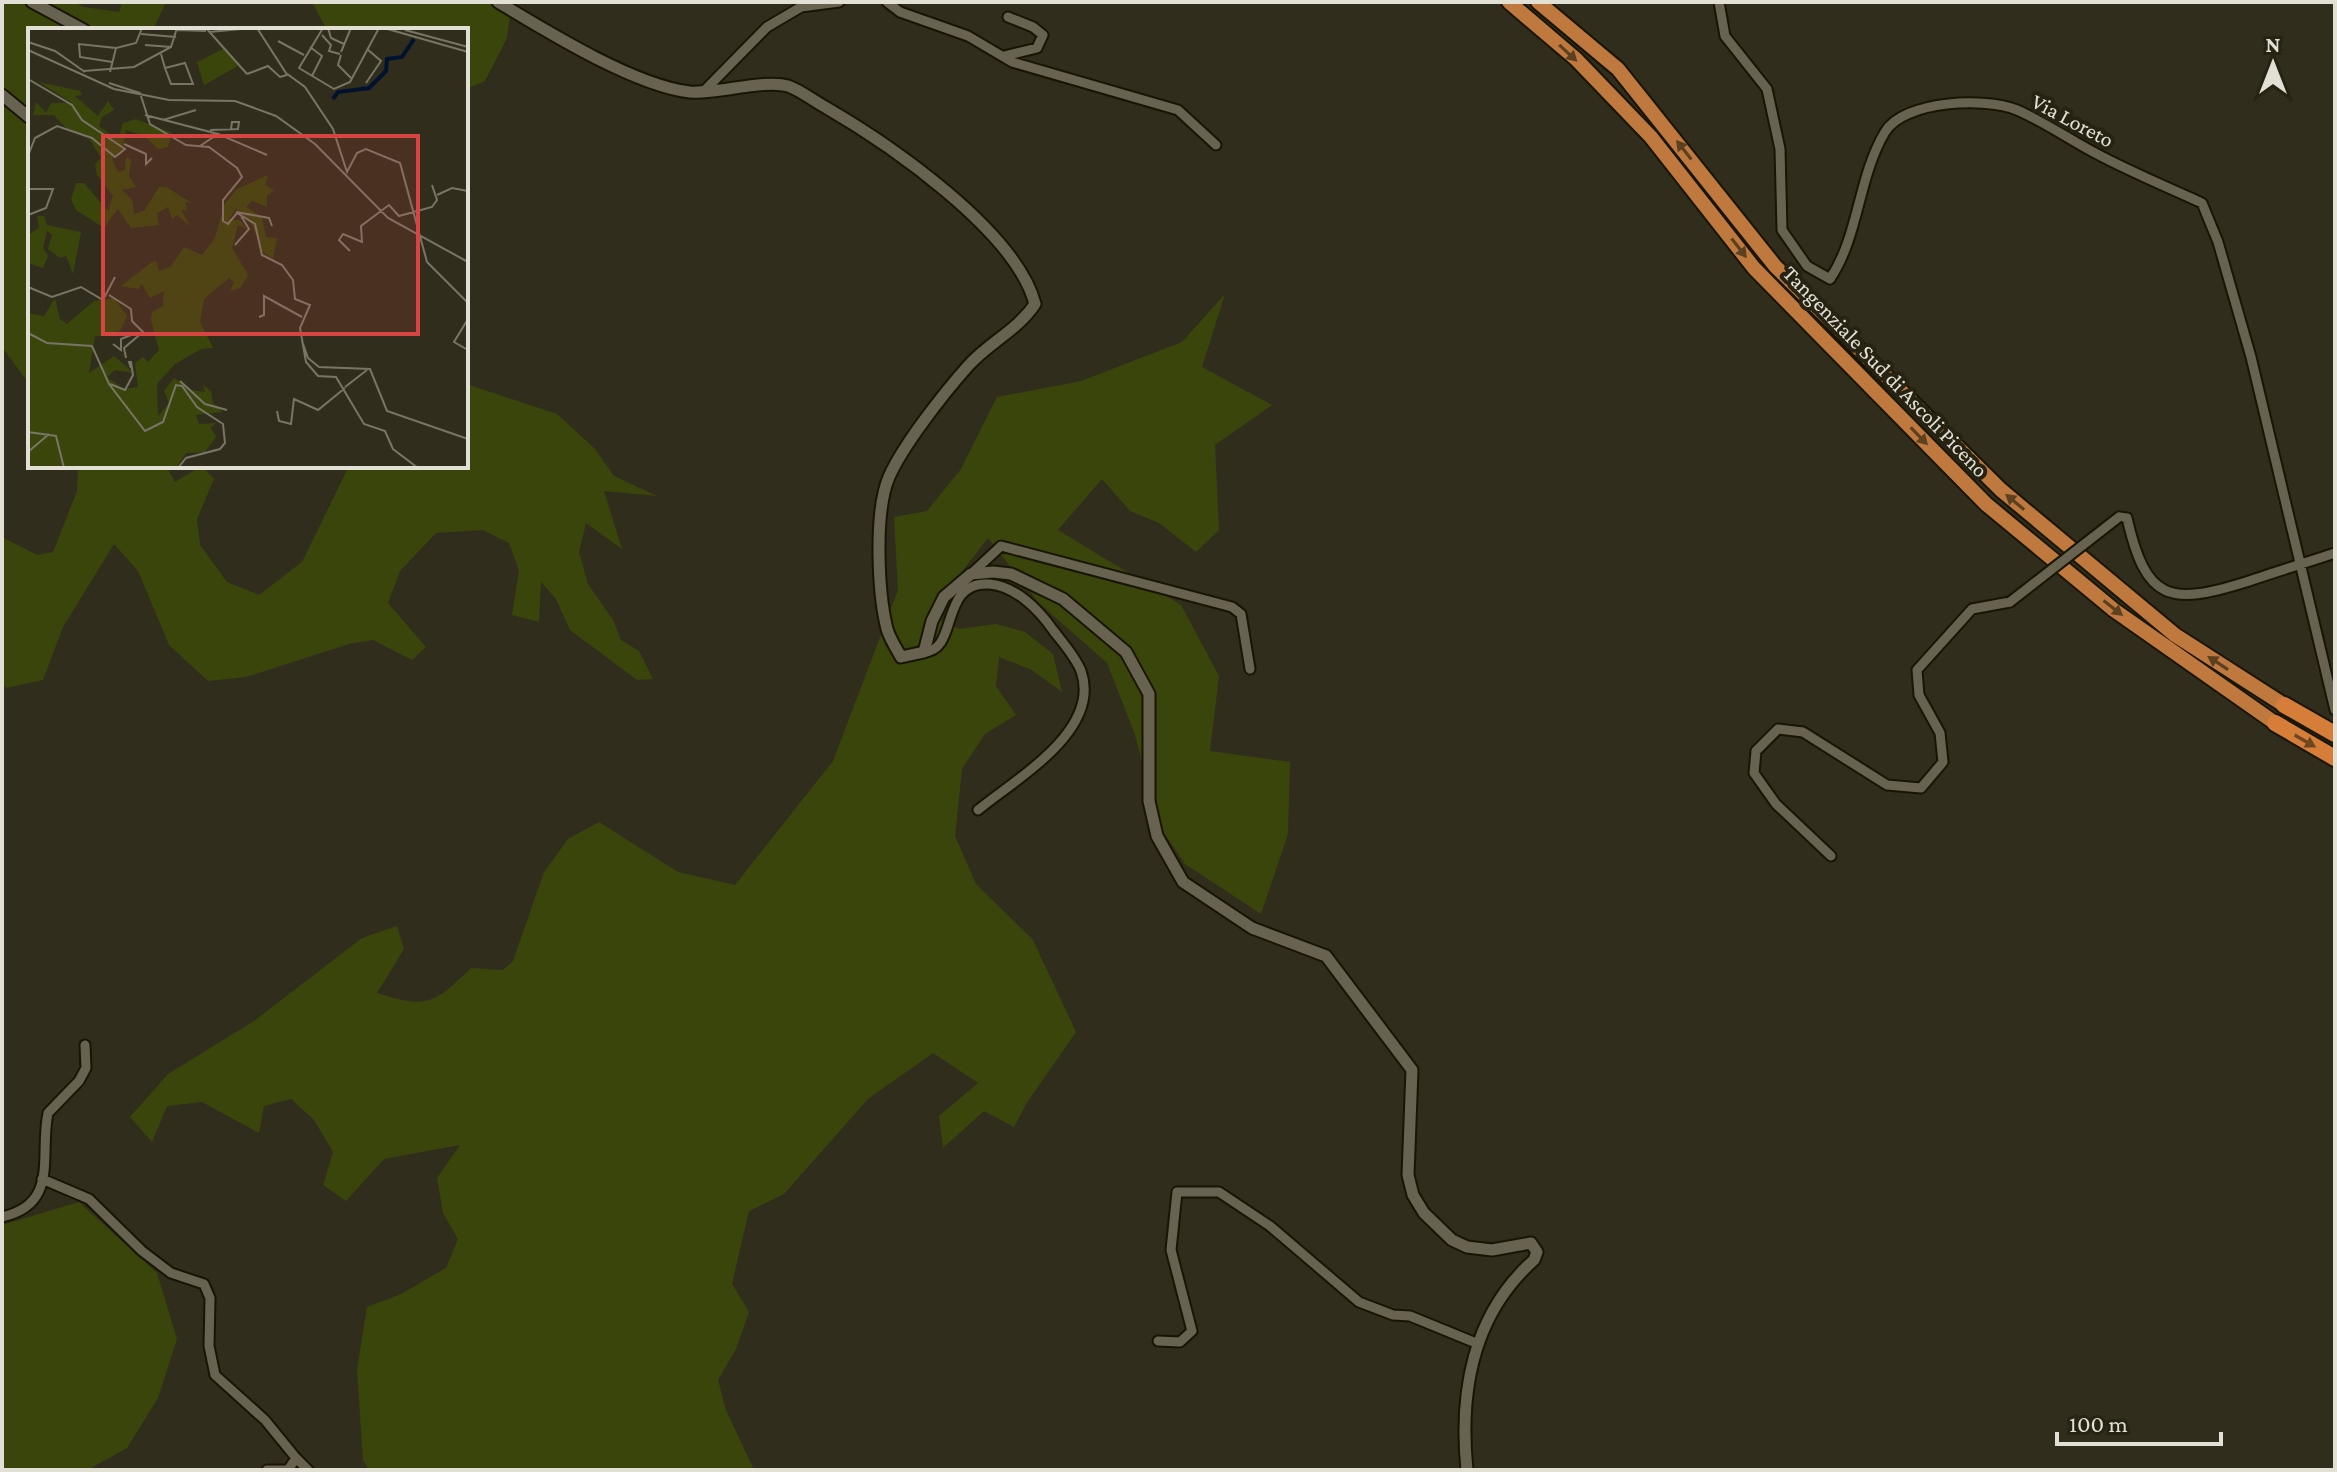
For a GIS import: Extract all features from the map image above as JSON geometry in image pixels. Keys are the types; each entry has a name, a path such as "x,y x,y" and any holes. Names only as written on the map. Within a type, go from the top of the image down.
{"highway":[{"name":"Tangenziale Sud di Ascoli Piceno","path":"1509,2 1576,59 1640,126 1754,268 1986,504 2114,610 2275,723"},
{"name":"Tangenziale Sud di Ascoli Piceno","path":"1538,2 1618,69 1775,266 2001,490 2175,635 2284,705"},
{"path":"2284,705 2335,734"},
{"path":"2275,723 2335,758"}],"street":[{"path":"32,2 80,28"},
{"path":"498,2 619,69 690,92 787,85 855,125 972,214 1031,288 1035,304 1025,319 990,344 967,367 926,420 889,477 882,509 884,612 888,633 901,657 932,652 939,646 953,604 969,589 990,584 1014,593 1034,606 1081,670 1085,694 1072,728 1039,762 978,810"},
{"path":"704,91 767,27 801,7 839,2"},
{"path":"887,2 900,12 940,24 1033,69 1080,79 1178,110 1216,145"},
{"name":"Via Loreto","path":"1719,2 1725,36 1767,89 1780,149 1782,230 1807,266 1830,279 1843,260 1853,220 1886,129 1909,113 1954,101 2014,108 2098,155 2202,203 2218,242 2251,357 2335,710"},
{"path":"1004,56 1037,48 1043,35 1033,27 1008,17"},
{"path":"2,95 28,116"},
{"path":"1831,856 1776,804 1754,773 1756,751 1778,729 1803,732 1887,785 1921,788 1943,762 1940,733 1919,695 1917,670 1972,609 2010,602 2119,517 2127,518 2136,556 2150,579 2166,591 2181,596 2207,594 2335,553"},
{"path":"924,652 932,621 944,597 1001,546 1232,607 1241,614 1250,669"},
{"path":"971,574 1011,574 1063,599 1126,652 1149,694 1149,801 1157,836 1183,882 1252,928 1326,956 1412,1070 1408,1175 1413,1195 1424,1213 1452,1240 1467,1247 1492,1250 1531,1243 1537,1252 1534,1260 1504,1294 1476,1343 1466,1387 1463,1429 1467,1470"},
{"path":"2,1217 30,1207 47,1163 48,1113 79,1081 86,1068 85,1045"},
{"path":"42,1179 89,1199 142,1251 171,1273 204,1284 210,1298 209,1346 215,1375 265,1420 308,1470"},
{"path":"1158,1341 1180,1342 1192,1331 1171,1250 1177,1192 1193,1190 1219,1192 1270,1226 1359,1302 1393,1315 1410,1316 1476,1343"},
{"path":"267,1470 288,1470 296,1458"}],"green space":[{"path":"2,2 74,2 84,7 119,12 122,2 166,2 154,28 28,28 28,382 2,347"},
{"path":"312,2 512,2 507,38 485,81 468,88 468,28 326,28"},
{"path":"1225,294 1202,367 1272,405 1215,445 1219,530 1196,552 1159,523 1130,511 1102,479 1058,530 1181,605 1219,676 1210,751 1290,762 1288,834 1261,914 1185,864 1160,827 1134,732 1107,663 1038,602 988,538 929,614 959,629 996,624 1025,632 1053,654 1062,692 1032,670 999,657 996,686 1016,715 985,734 962,769 955,836 976,884 1033,940 1076,1032 1026,1104 1014,1127 984,1111 943,1148 939,1116 978,1083 933,1053 868,1099 784,1194 749,1211 732,1284 749,1312 736,1349 718,1380 726,1410 754,1470 369,1470 363,1460 357,1370 367,1307 401,1294 446,1268 458,1239 443,1213 437,1178 460,1145 384,1159 346,1201 323,1185 333,1152 314,1120 291,1099 264,1106 259,1133 202,1102 167,1106 152,1142 130,1117 168,1074 254,1021 362,938 397,926 404,949 377,993 394,998 419,1002 429,1000 448,989 471,968 503,970 513,961 544,872 568,839 599,822 678,872 735,885 833,761 898,590 894,517 927,511 961,469 997,397 1081,381 1182,342"},
{"path":"468,385 557,414 595,449 614,476 657,496 604,491 622,549 586,523 579,552 588,584 613,620 621,640 639,651 653,679 637,680 570,630 556,599 541,582 539,622 512,615 519,571 509,543 483,530 436,533 400,571 388,603 426,647 412,660 373,640 349,644 246,677 208,681 169,645 138,571 114,544 63,627 43,680 6,688 2,683 2,537 37,555 53,552 77,491 78,468 167,468 175,482 204,468 214,479 197,519 200,545 227,582 259,595 302,562 348,468 468,468"},
{"path":"79,1202 157,1273 177,1339 158,1398 127,1448 91,1468 2,1470 2,1225"}]}
